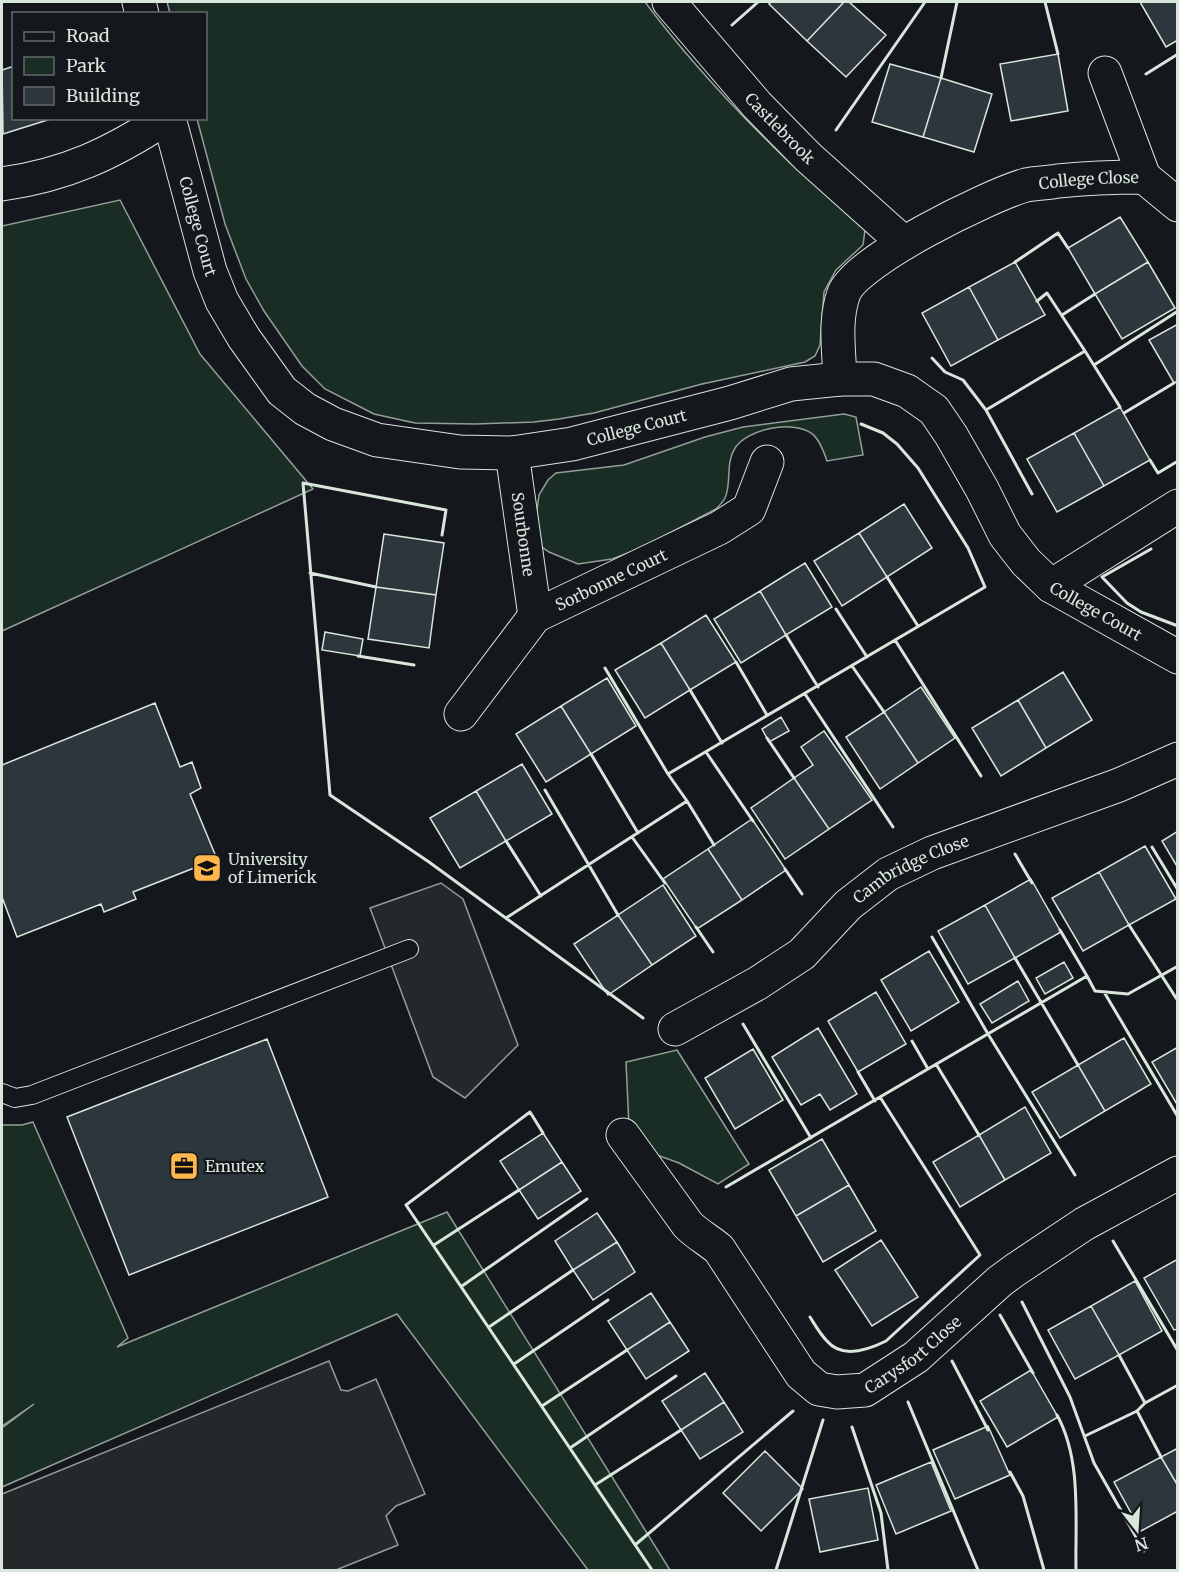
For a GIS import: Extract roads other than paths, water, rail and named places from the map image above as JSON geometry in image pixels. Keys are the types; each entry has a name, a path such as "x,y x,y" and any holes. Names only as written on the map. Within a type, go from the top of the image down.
{"street":[{"name":"Castlebrook","path":"669,2 757,105 808,157 904,243"},
{"path":"1105,73 1144,177"},
{"path":"2,184 59,173 136,138 165,120"},
{"name":"College Court","path":"169,120 210,271 222,301 244,338 282,391 305,409 333,424 377,440 460,452 512,453 594,439 730,403 790,384 840,379 874,379 907,391 934,411 972,471 1005,535 1026,562 1051,586 1178,657"},
{"name":"College Close","path":"904,243 961,211 1027,185 1098,177 1144,177 1178,205"},
{"path":"840,379 838,319 845,291 863,270 904,243"},
{"name":"Sourbonne","path":"512,453 535,616"},
{"name":"Sorbonne Court","path":"461,714 535,616 719,528 749,509 767,462"},
{"path":"1051,586 1178,506"},
{"name":"Cambridge Close","path":"675,1029 758,983 802,954 848,905 888,874 933,853 1119,785 1178,759"},
{"name":"Carysfort Close","path":"623,1135 688,1225 719,1249 801,1374 819,1389 837,1392 865,1390 892,1374 916,1357 1000,1281 1084,1224 1178,1173"}],"lane":[{"path":"2,1094 15,1098 32,1095 409,949"}],"place":[{"name":"University of Limerick","path":"207,868"},
{"name":"Emutex","path":"184,1166"}]}
